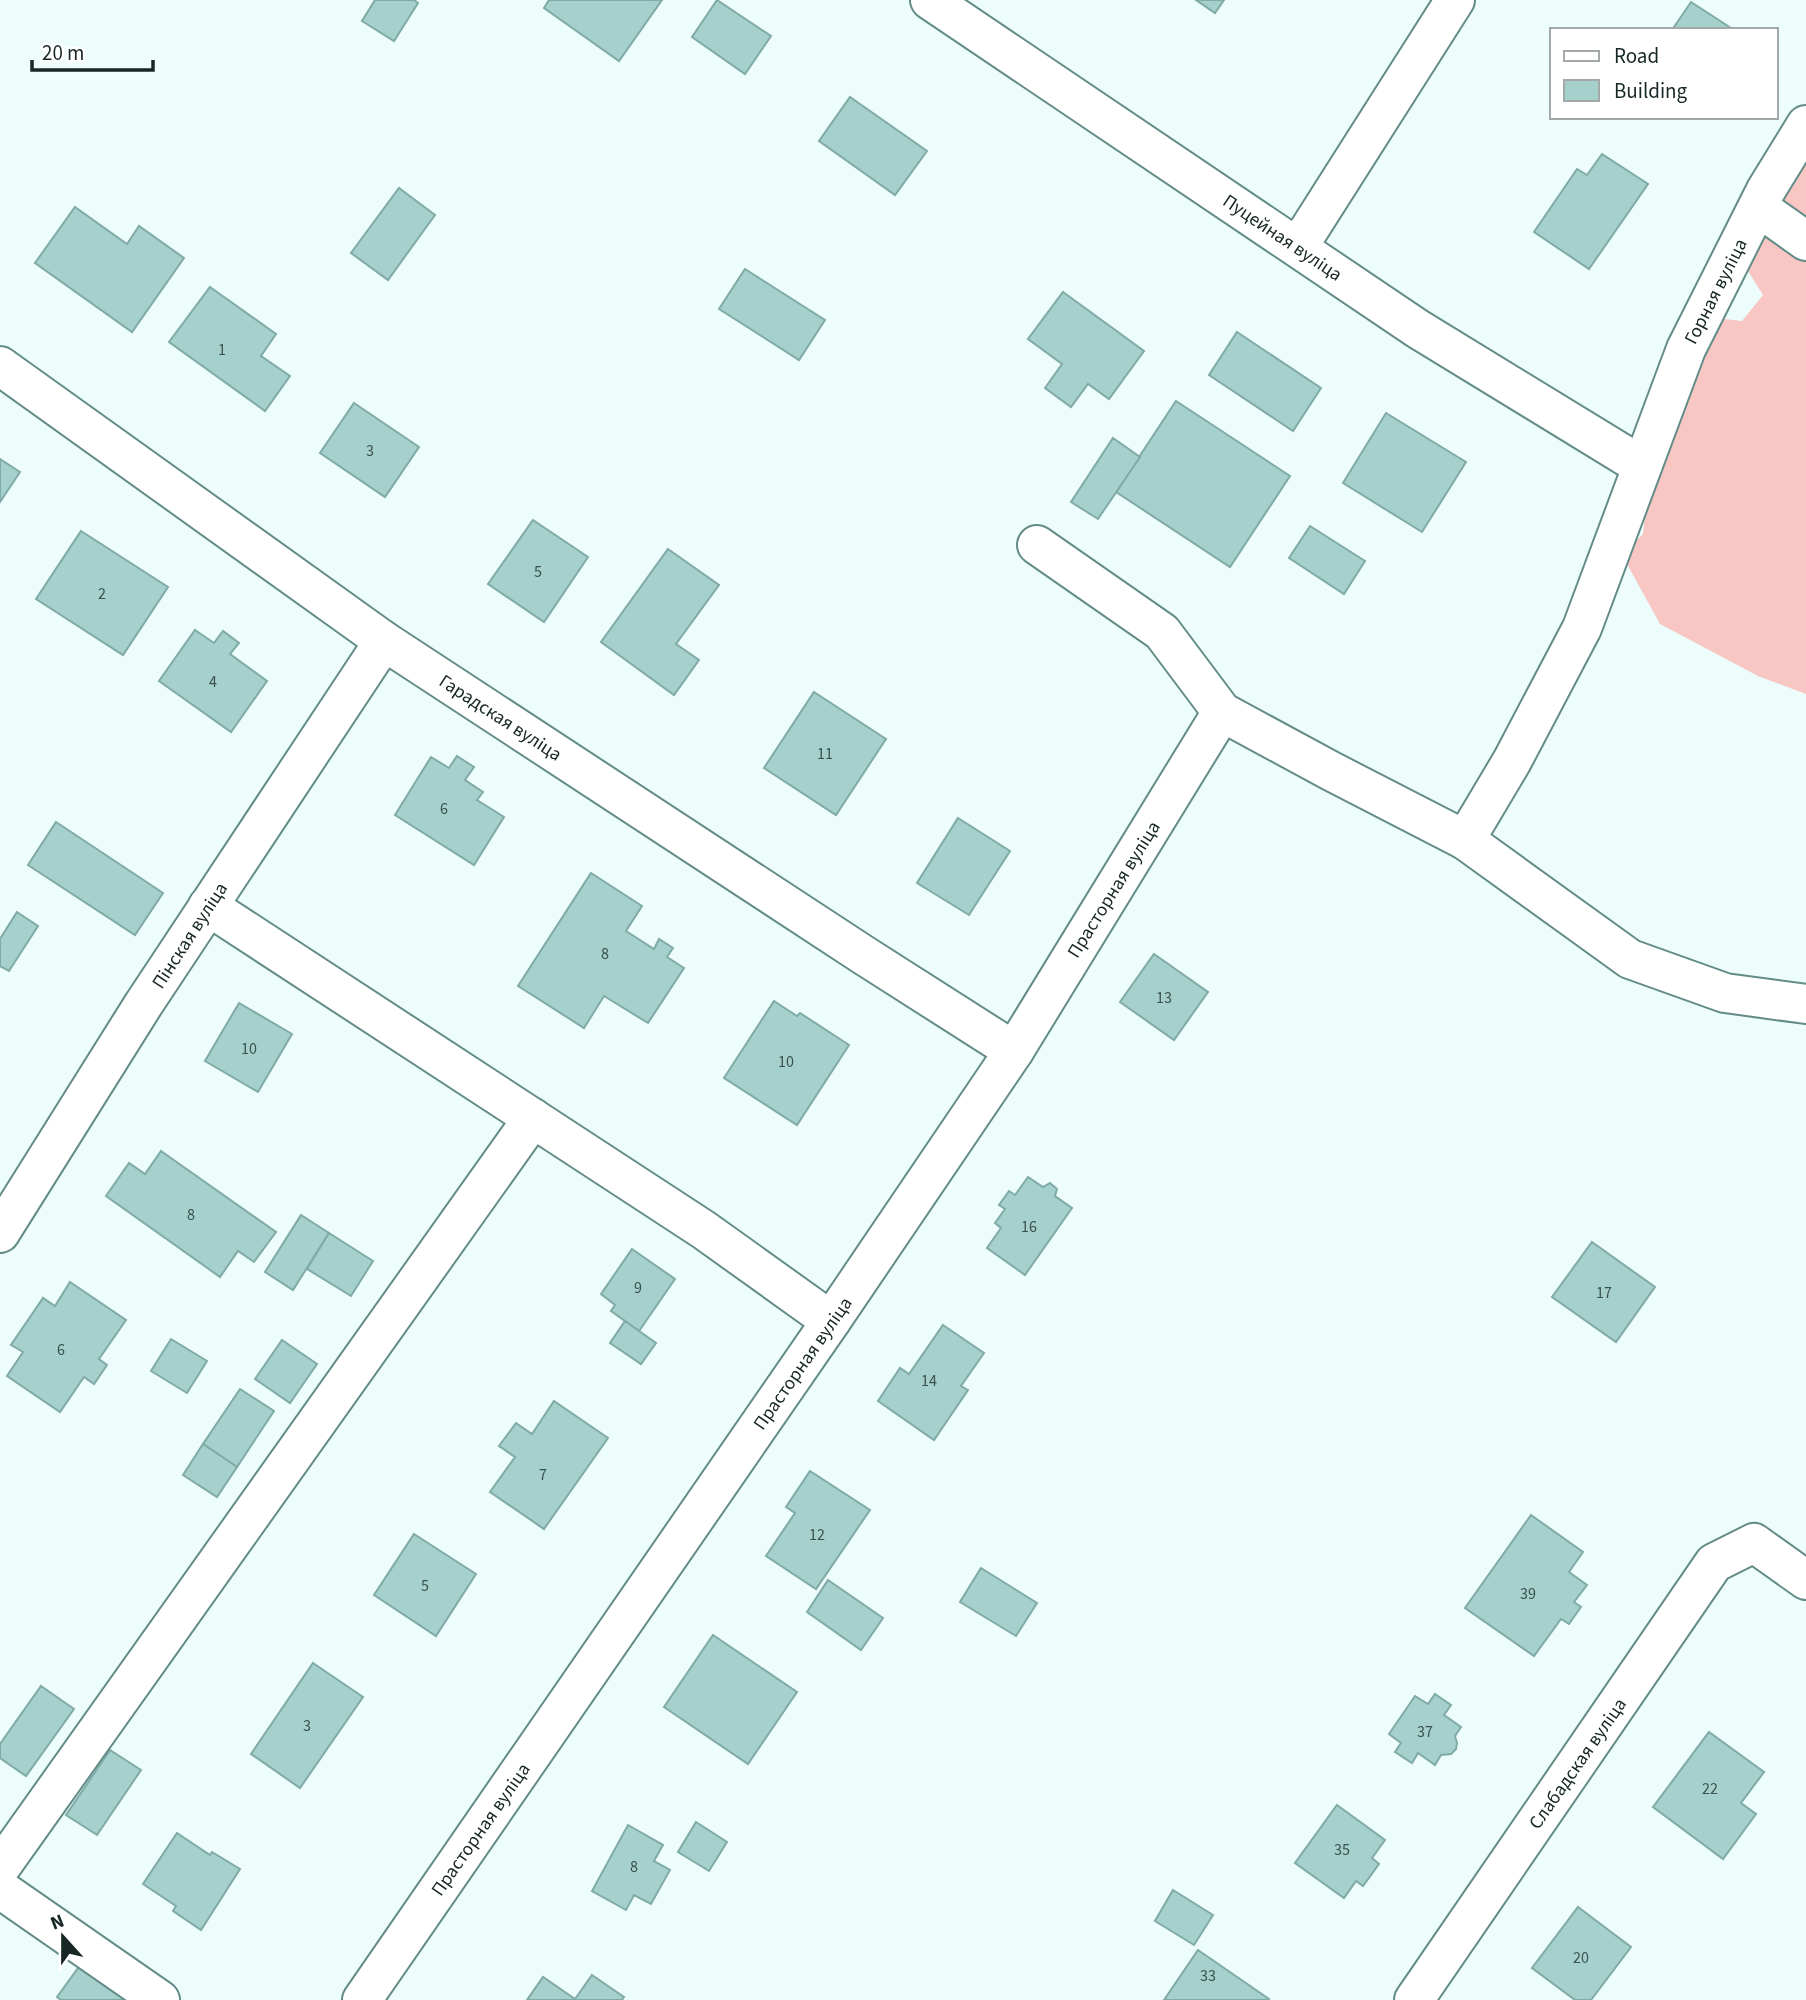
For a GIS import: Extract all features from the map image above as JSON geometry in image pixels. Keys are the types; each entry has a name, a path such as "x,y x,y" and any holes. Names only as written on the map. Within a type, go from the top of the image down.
{"street":[{"name":"Пуцейная вуліца","path":"930,0 970,10 1298,247 1418,329 1642,466"},
{"path":"1298,247 1455,0"},
{"name":"Горная вуліца","path":"1465,840 1512,761 1582,628 1686,349 1766,190 1806,125"},
{"path":"1758,207 1806,241"},
{"name":"Гарадская вуліца","path":"0,366 384,640 1014,1051"},
{"path":"1037,545 1162,632 1222,712 1465,840 1630,959 1725,993 1806,1004"},
{"name":"Пінская вуліца","path":"0,1233 143,1005 384,640"},
{"name":"Прасторная вуліца","path":"362,2000 1014,1051 1222,712"},
{"path":"208,906 704,1230 831,1321"},
{"path":"0,1868 533,1118"},
{"name":"Слабадская вуліца","path":"1414,2000 1714,1563 1754,1542 1806,1580"},
{"path":"0,1889 160,2000"}],"shaded area":[{"path":"1806,153 1806,232 1781,215 1787,184"},
{"path":"1760,222 1806,251 1806,694 1758,676 1660,624 1622,555 1643,534 1648,486 1707,317 1742,321 1763,295 1741,260"}],"building":[{"path":"375,0 414,0 418,3 394,41 362,21"},
{"path":"549,0 662,0 619,61 544,8"},
{"path":"717,0 771,36 745,74 692,37"},
{"path":"1196,0 1224,0 1215,13"},
{"path":"1691,2 1731,28 1673,28"},
{"path":"850,97 927,151 895,195 819,141"},
{"path":"1602,154 1648,184 1589,269 1534,232 1577,169 1587,175"},
{"path":"399,188 435,215 388,280 351,253"},
{"path":"75,207 127,244 139,226 184,258 132,332 35,263"},
{"path":"745,269 825,320 799,360 719,309"},
{"path":"210,287 276,334 261,356 290,376 265,411 169,342"},
{"path":"1063,292 1144,351 1109,399 1088,384 1071,407 1045,388 1062,364 1028,339"},
{"path":"1237,332 1321,388 1293,431 1209,375"},
{"path":"1176,401 1290,476 1230,567 1116,492"},
{"path":"354,403 419,447 385,497 320,453"},
{"path":"1386,413 1466,462 1422,532 1343,483"},
{"path":"1113,438 1140,457 1098,519 1071,502"},
{"path":"0,459 20,472 0,502"},
{"path":"533,520 588,557 544,622 488,584"},
{"path":"1310,526 1365,561 1344,594 1289,558"},
{"path":"81,531 168,587 123,655 36,599"},
{"path":"668,549 719,585 676,644 699,660 674,695 601,642"},
{"path":"195,630 214,643 223,631 239,643 230,654 267,681 231,732 159,681"},
{"path":"814,692 886,739 836,815 764,768"},
{"path":"457,756 474,767 465,780 483,792 477,800 504,817 474,865 395,815 431,757 449,768"},
{"path":"958,818 1010,851 969,915 917,883"},
{"path":"56,822 163,893 135,935 28,865"},
{"path":"591,873 642,906 626,931 654,949 659,939 673,948 667,957 684,968 648,1023 604,996 584,1028 518,986"},
{"path":"17,912 38,926 9,971 0,966 0,939"},
{"path":"1154,954 1208,992 1174,1040 1120,1002"},
{"path":"774,1001 797,1016 800,1013 849,1045 797,1125 724,1078"},
{"path":"239,1003 292,1034 258,1092 205,1061"},
{"path":"161,1151 276,1232 254,1262 238,1251 220,1277 106,1196 129,1163 145,1174"},
{"path":"1028,1177 1043,1187 1050,1183 1057,1189 1055,1196 1072,1208 1025,1275 987,1248 1001,1228 995,1223 1005,1209 999,1205 1009,1191 1015,1195"},
{"path":"301,1215 329,1233 293,1290 265,1272"},
{"path":"329,1233 373,1261 351,1296 307,1269"},
{"path":"1592,1242 1655,1287 1616,1342 1552,1297"},
{"path":"632,1249 675,1279 639,1331 611,1311 615,1305 601,1294"},
{"path":"70,1282 126,1320 99,1359 107,1365 94,1384 84,1377 60,1412 7,1376 23,1352 11,1345 43,1298 55,1306"},
{"path":"625,1321 656,1343 641,1364 610,1343"},
{"path":"943,1325 984,1353 961,1386 968,1390 934,1440 878,1401 900,1368 909,1374"},
{"path":"171,1339 207,1361 187,1393 151,1371"},
{"path":"282,1340 317,1364 290,1403 255,1379"},
{"path":"240,1389 274,1411 237,1467 203,1444"},
{"path":"554,1401 608,1438 544,1529 490,1492 515,1457 499,1446 516,1423 532,1434"},
{"path":"203,1444 237,1467 217,1497 183,1475"},
{"path":"810,1471 870,1510 816,1589 766,1556 795,1513 786,1507"},
{"path":"1531,1515 1583,1552 1569,1572 1587,1585 1574,1602 1581,1607 1569,1624 1561,1619 1534,1656 1465,1608"},
{"path":"414,1534 476,1574 436,1636 374,1595"},
{"path":"981,1568 1037,1603 1016,1636 960,1602"},
{"path":"828,1580 883,1618 861,1650 807,1612"},
{"path":"713,1635 797,1692 748,1764 664,1707"},
{"path":"313,1663 363,1697 300,1788 251,1754"},
{"path":"41,1686 74,1709 26,1776 0,1758 0,1744"},
{"path":"1435,1694 1451,1705 1444,1715 1461,1727 1455,1736 1456,1749 1451,1754 1441,1755 1435,1765 1418,1753 1412,1763 1395,1752 1401,1743 1389,1734 1415,1696 1428,1704"},
{"path":"1709,1732 1764,1772 1741,1803 1756,1814 1723,1859 1653,1807"},
{"path":"110,1750 141,1770 97,1835 66,1815"},
{"path":"1337,1805 1385,1840 1372,1858 1379,1864 1363,1886 1356,1881 1344,1898 1295,1863"},
{"path":"696,1822 727,1842 709,1871 678,1852"},
{"path":"628,1825 663,1845 654,1861 670,1870 651,1904 634,1895 626,1910 592,1891"},
{"path":"177,1833 210,1855 212,1852 240,1869 201,1930 173,1911 176,1906 143,1884"},
{"path":"1173,1890 1213,1915 1194,1945 1155,1921"},
{"path":"1578,1907 1631,1947 1591,2000 1575,2000 1532,1968"},
{"path":"1198,1950 1269,1999 1269,2000 1164,2000"},
{"path":"81,1964 132,2000 61,2000 57,1997"},
{"path":"592,1975 624,1997 622,2000 527,2000 543,1977 575,1999"}]}
